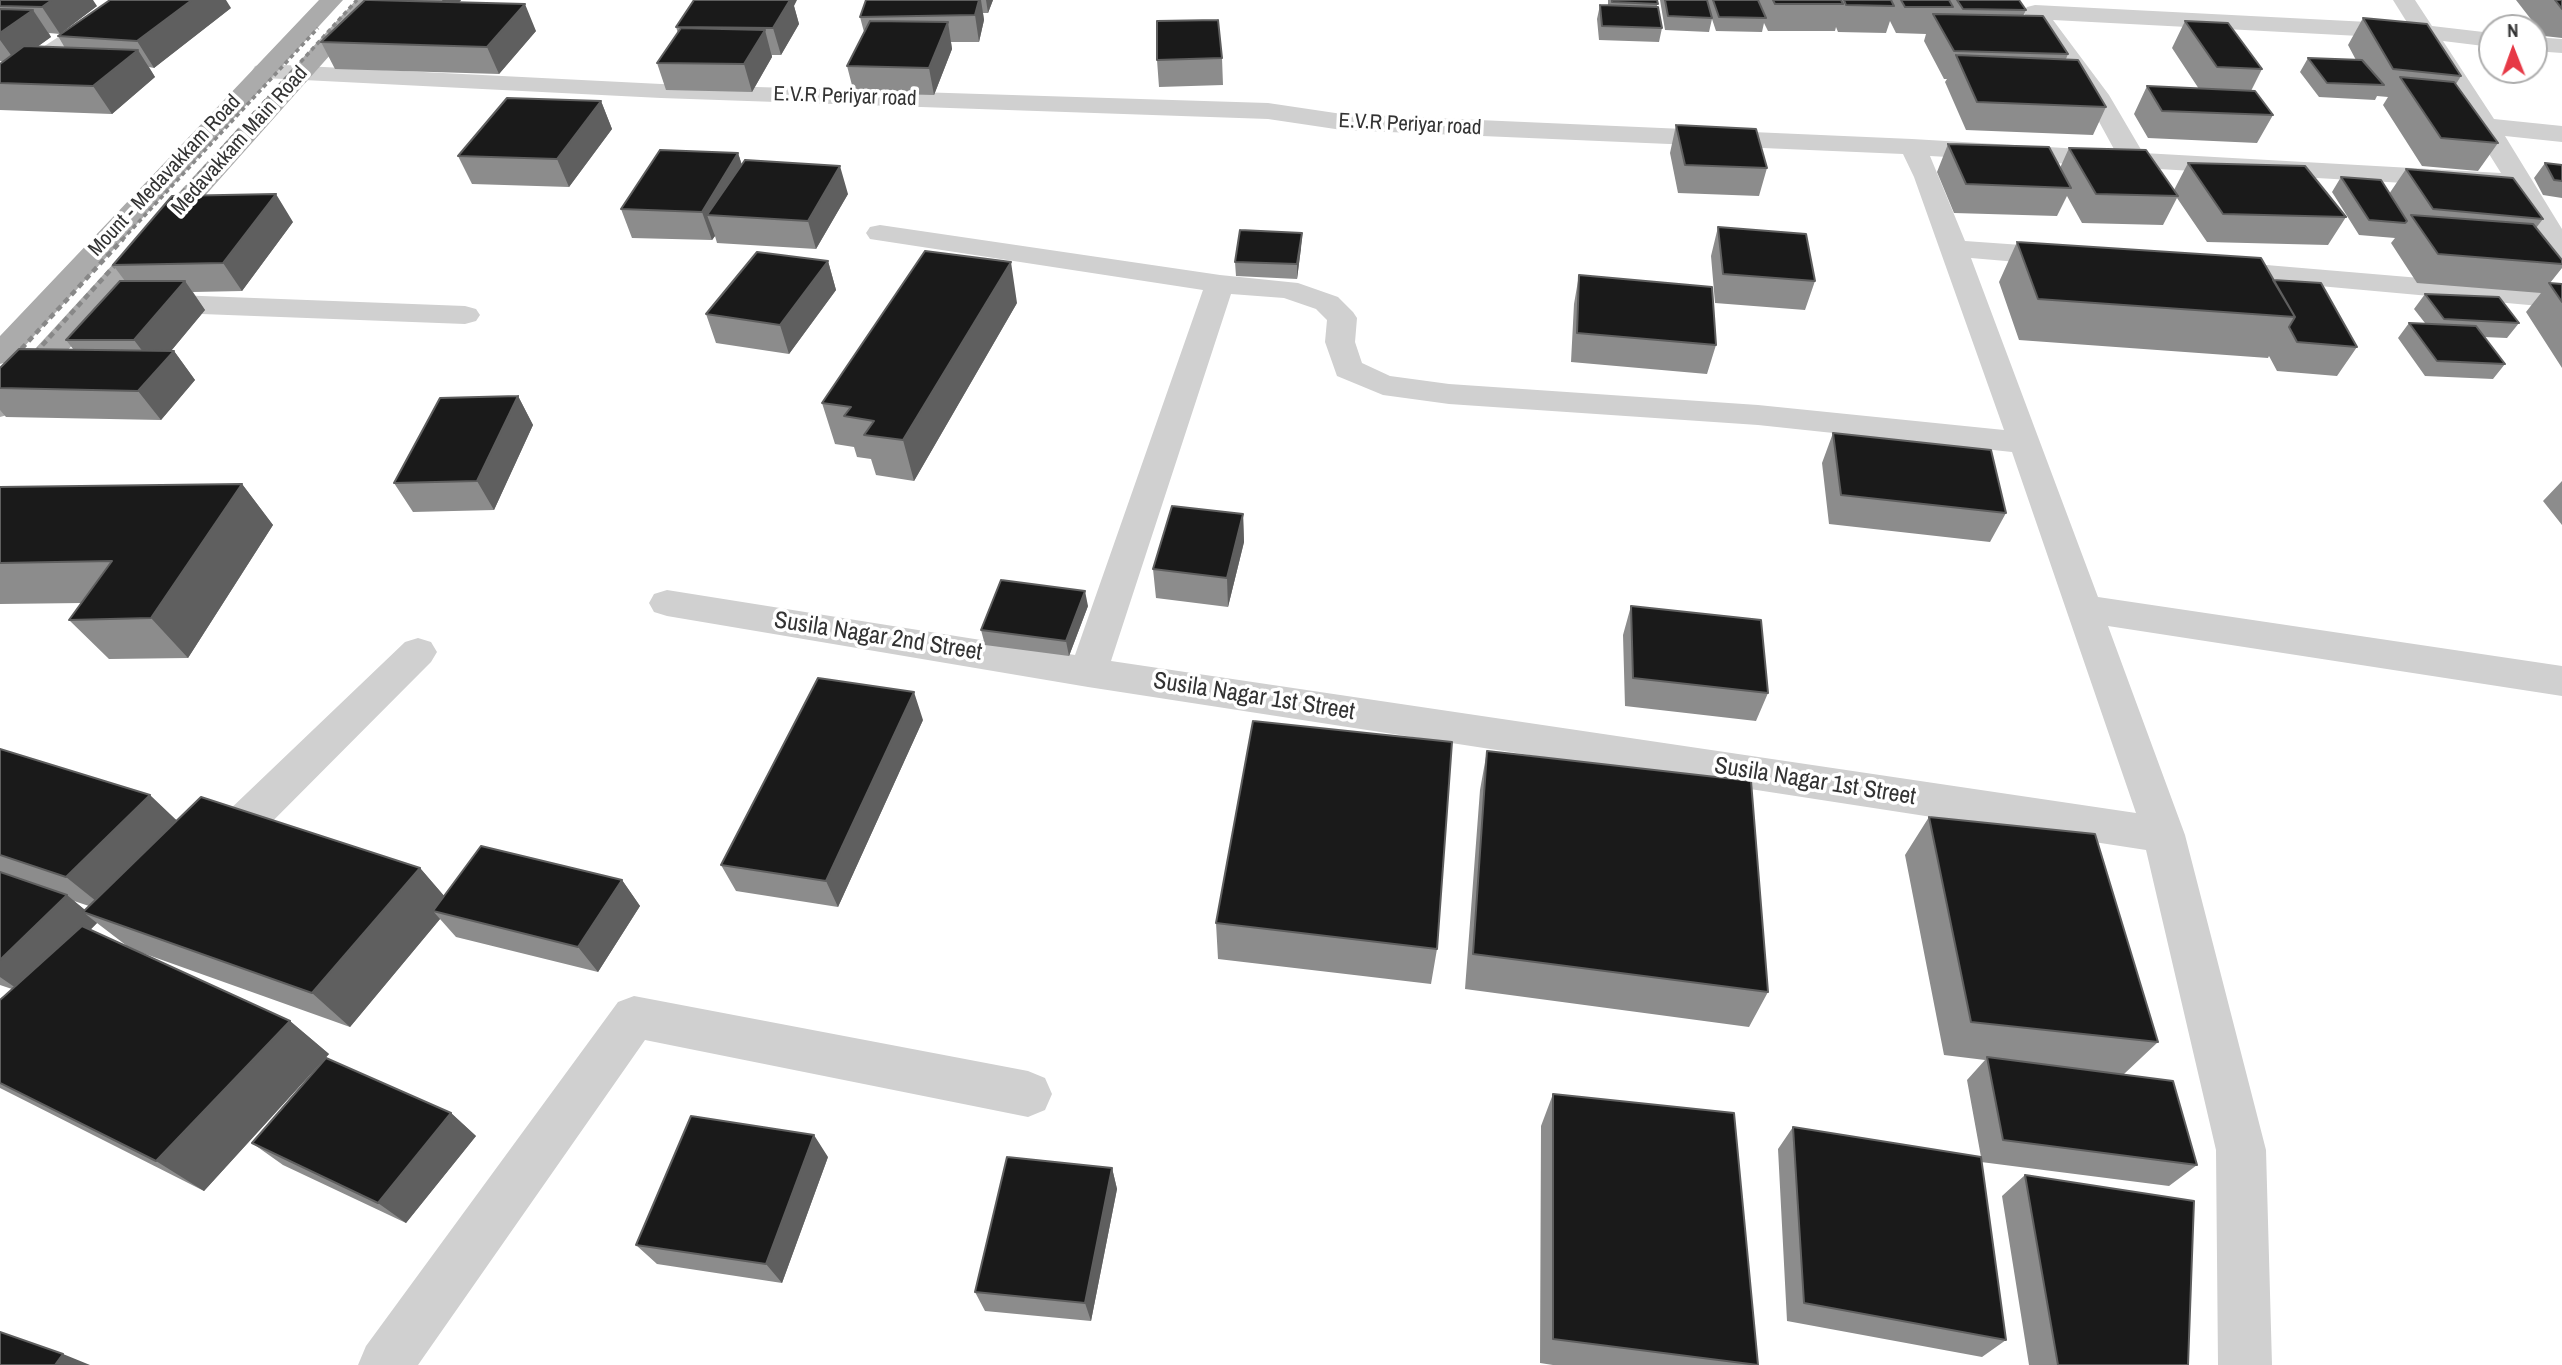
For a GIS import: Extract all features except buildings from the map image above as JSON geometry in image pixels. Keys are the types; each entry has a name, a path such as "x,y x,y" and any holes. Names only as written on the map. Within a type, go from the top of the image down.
{"main road":[{"name":"Mount - Medavakkam Road","path":"0,354 332,0"},
{"name":"Medavakkam Main Road","path":"0,407 368,0"}],"street":[{"path":"0,86 124,5 125,0"},
{"path":"2404,0 2486,126 2562,252"},
{"path":"2030,6 2425,32 2478,38"},
{"path":"2030,6 2096,94 2134,161"},
{"name":"E.V.R Periyar road","path":"264,71 661,91 1268,111 1342,122 1912,147 2134,161 2525,192 2562,207"},
{"path":"2486,126 2562,134"},
{"path":"1912,147 1927,177 2025,443 2164,835 2241,1150 2245,1365"},
{"path":"880,233 1220,284 1288,289 1327,303 1342,318 1340,342 1348,369 1383,385 1462,395 1758,415 2025,443"},
{"path":"1951,248 2090,259"},
{"path":"2187,268 2562,299"},
{"path":"1088,672 1220,284"},
{"path":"96,301 465,315"},
{"name":"Susila Nagar 2nd Street","path":"667,603 1088,672"},
{"path":"2082,608 2562,681"},
{"path":"189,877 418,652"},
{"name":"Susila Nagar 1st Street","path":"1088,672 2164,835"},
{"path":"385,1365 634,1017 1028,1094"}],"railway":[{"path":"166,210 357,0"},
{"path":"122,240 318,28"},
{"path":"0,372 123,239"},
{"path":"0,392 126,253"}]}
